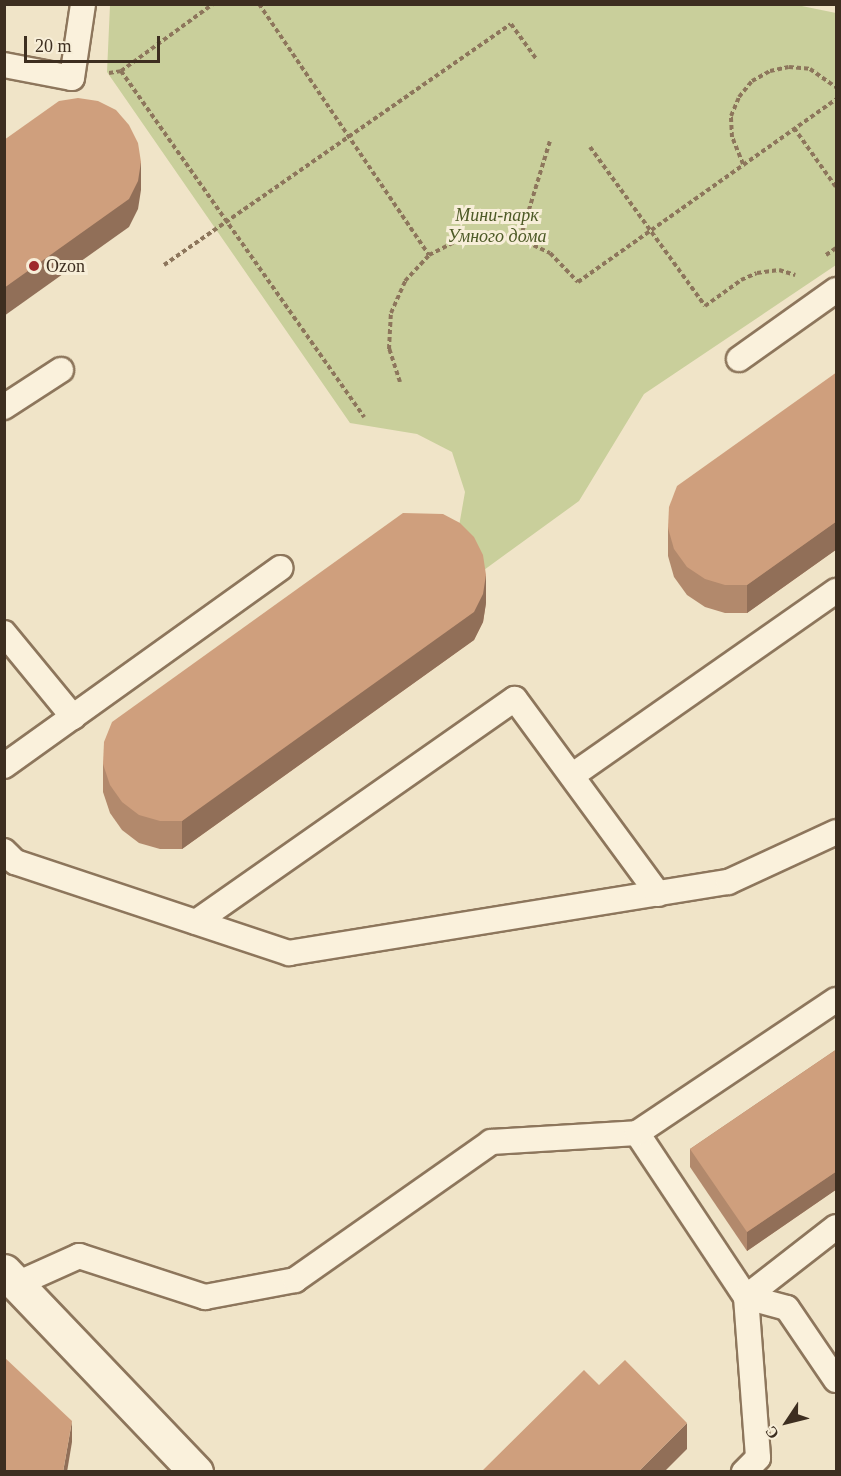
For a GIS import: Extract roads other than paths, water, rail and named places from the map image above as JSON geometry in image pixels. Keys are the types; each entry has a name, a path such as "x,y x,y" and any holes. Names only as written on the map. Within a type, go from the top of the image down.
{"street":[{"path":"12,1277 196,1472"}],"lane":[{"path":"4,65 72,78 83,4"},
{"path":"739,359 837,290"},
{"path":"4,407 61,370"},
{"path":"4,766 281,568"},
{"path":"573,775 837,591"},
{"path":"4,633 73,717"},
{"path":"195,922 515,699 573,775 657,894"},
{"path":"4,851 15,862 289,953 728,882 837,832"},
{"path":"12,1277 79,1256 205,1297 295,1280 490,1142 638,1133 837,1000"},
{"path":"638,1133 746,1297 758,1458 744,1472"},
{"path":"746,1297 837,1227"},
{"path":"746,1297 787,1308 837,1380"}],"place":[{"name":"Ozon","path":"34,266"}],"park label":[{"name":"Мини-парк Умного дома","path":"497,226"}]}
